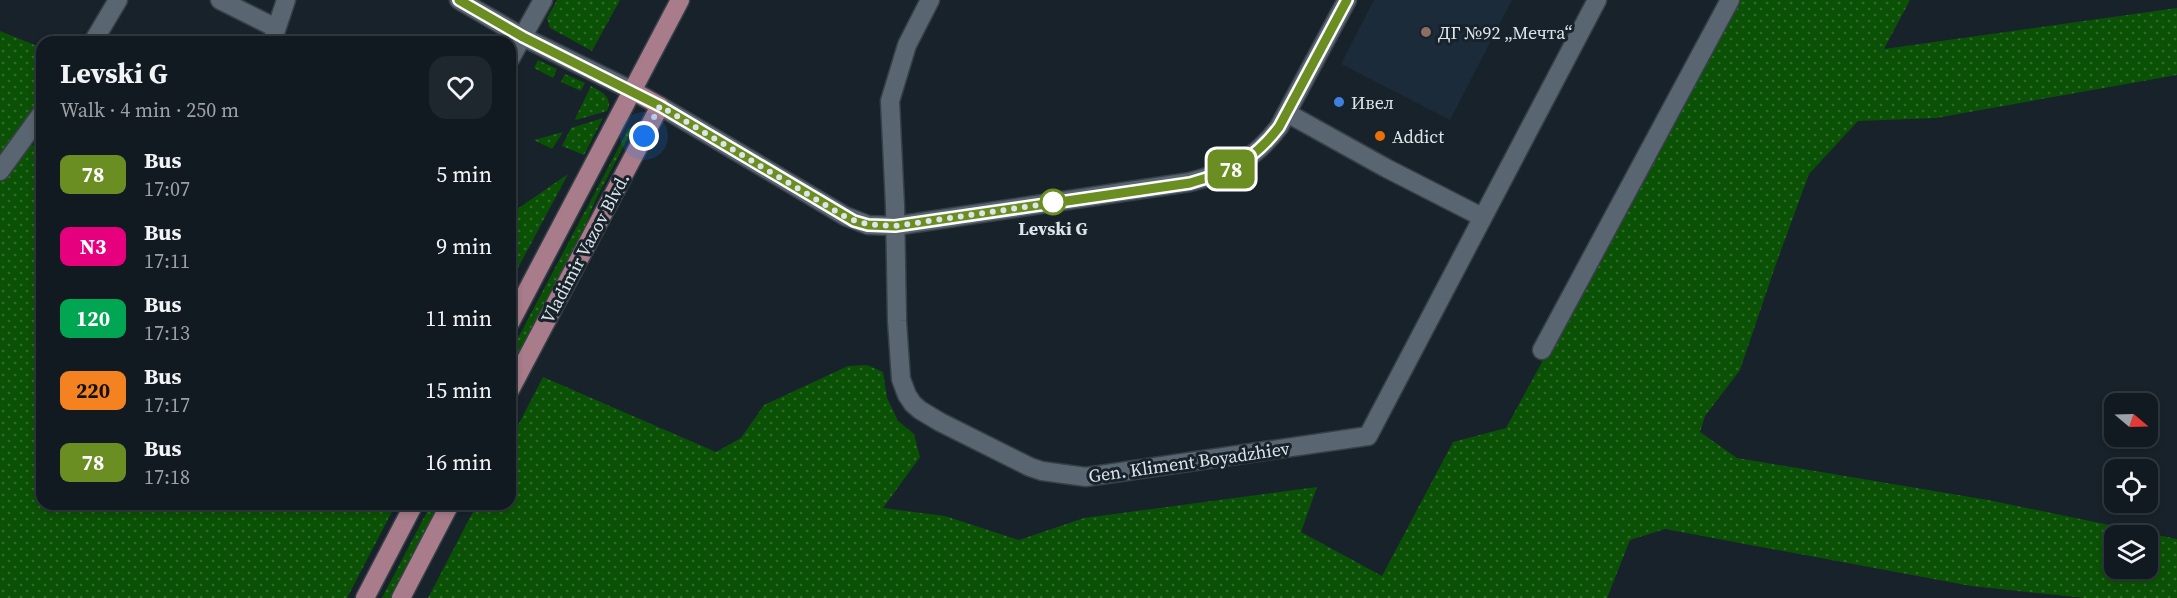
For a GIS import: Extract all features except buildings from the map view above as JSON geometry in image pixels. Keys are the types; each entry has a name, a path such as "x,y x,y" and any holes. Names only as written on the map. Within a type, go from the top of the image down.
{"main road":[{"name":"Vladimir Vazov Blvd.","path":"516,312 680,0"},
{"path":"633,91 660,106"},
{"name":"Vladimir Vazov Blvd.","path":"516,379 660,106"},
{"path":"364,598 411,510"},
{"path":"401,598 447,510"}],"street":[{"path":"97,36 118,0"},
{"path":"220,0 274,35 285,0"},
{"path":"459,0 523,37 633,91"},
{"path":"516,49 543,0"},
{"name":"Gen. Kliment Boyadzhiev","path":"930,0 906,45 890,101 901,380 913,404 940,422 1030,467 1042,471 1086,477 1368,436 1597,0"},
{"path":"660,106 854,221 868,225 895,226 1190,183 1232,169 1268,141 1287,113 1347,0"},
{"path":"1542,350 1730,0"},
{"path":"1287,113 1386,168 1482,217"},
{"path":"0,171 36,121"}],"shaded area":[{"name":"ДГ №92 „Мечта“","path":"1374,0 1512,0 1450,120 1341,64"}],"green space":[{"path":"557,0 620,0 592,51 550,28 547,18"},
{"path":"1739,0 1910,0 1884,49 2177,8 2177,75 1936,118 1858,121 1809,174 1740,370 1705,416 1700,432 1737,458 1988,500 2109,525 2104,525 2104,579 2158,579 2158,535 2177,539 2177,598 2085,598 1971,586 1665,529 1630,540 1607,598 428,598 474,510 516,510 516,429 543,377 716,452 741,438 764,405 848,366 867,365 883,372 887,398 898,421 914,434 920,457 883,508 945,516 1019,540 1084,518 1317,487 1301,532 1382,576 1453,442 1506,428"},
{"path":"0,31 36,46 36,113 15,137 36,146 36,510 393,510 347,598 0,598"},
{"path":"538,60 557,69 553,78 534,68"},
{"path":"565,74 585,83 581,91 561,82"},
{"path":"591,86 608,99 607,111 576,120 575,119"},
{"path":"603,118 584,155 562,146 571,128"},
{"path":"629,128 632,130 595,201 579,242 516,363 516,342"},
{"path":"563,132 552,149 534,140"},
{"path":"568,174 516,272 516,210"},
{"path":"428,510 439,510 393,598 382,598"}],"bus line":[{"name":"78","path":"459,0 523,37 660,106 854,221 868,225 895,226 1190,183 1232,169 1249,158 1268,141 1279,127 1347,0"}],"place":[{"name":"ДГ №92 „Мечта“","path":"1426,32"},
{"name":"Ивел","path":"1339,102"},
{"name":"Addict","path":"1380,136"},
{"name":"Levski G","path":"1053,202"}],"route":[{"path":"644,136 660,106 844,216 868,225 895,226 1059,202 1053,202"}]}
